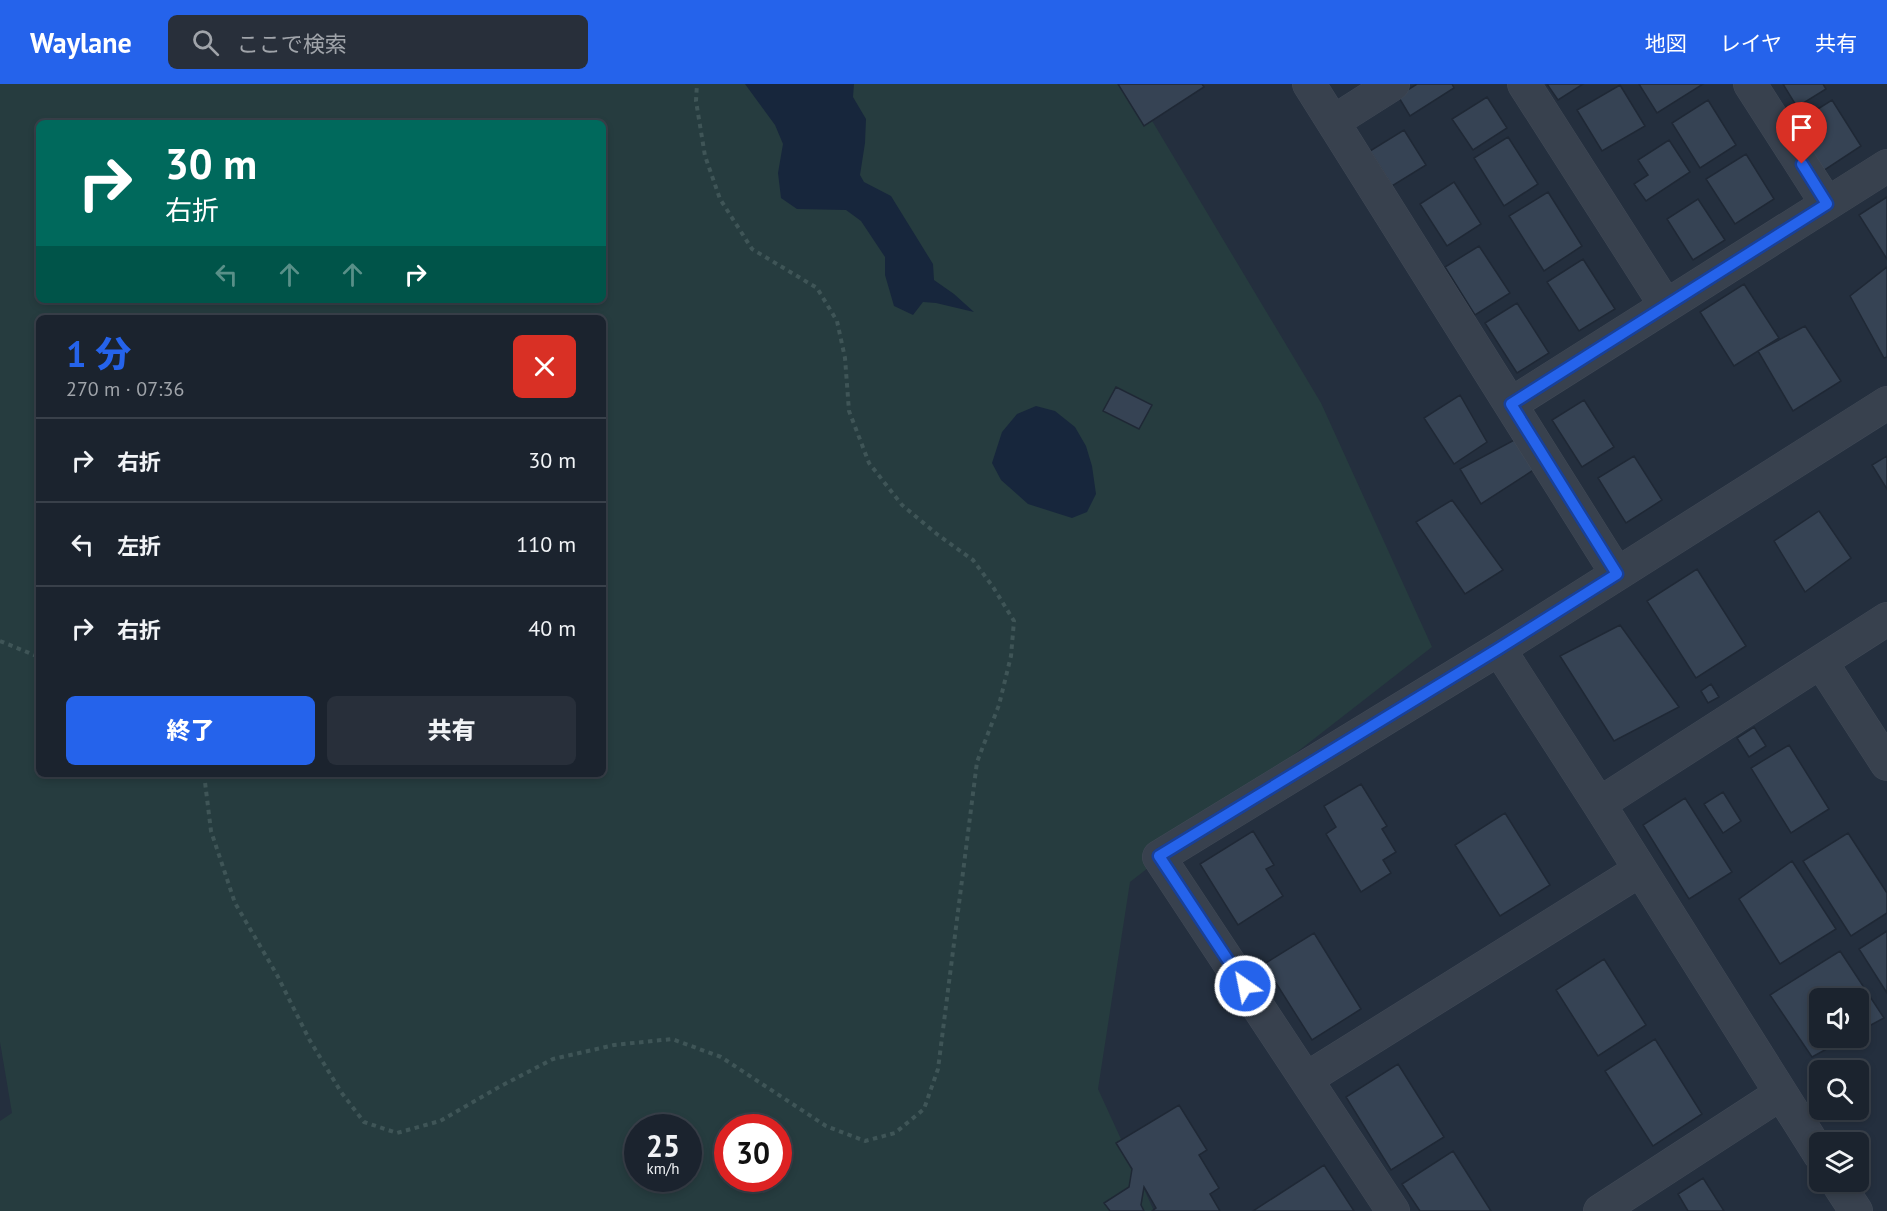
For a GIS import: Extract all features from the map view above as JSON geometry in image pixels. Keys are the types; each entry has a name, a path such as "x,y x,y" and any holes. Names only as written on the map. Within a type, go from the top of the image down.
{"street":[{"path":"1309,84 1617,574"},
{"path":"1333,122 1393,84"},
{"path":"1524,84 1666,306"},
{"path":"1750,84 1827,204"},
{"path":"1511,404 1887,166"},
{"path":"1394,1211 1159,856 1498,649 1887,403"},
{"path":"1599,804 1887,619"},
{"path":"1498,649 1599,804 1809,1138"},
{"path":"1821,662 1887,764"},
{"path":"1306,1079 1640,870"},
{"path":"1600,1211 1780,1094"},
{"path":"1844,1192 1856,1211"}],"path":[{"path":"204,777 211,831 235,903 277,975 315,1048 341,1092 364,1122 398,1133 440,1121 553,1059 614,1045 672,1039 721,1058 826,1126 865,1141 895,1133 924,1109 938,1069 977,762 999,705 1011,656 1014,621 973,560 938,536 902,505 869,463 849,411 845,358 837,321 817,288 752,249 720,199 705,156 696,101 697,84"},
{"path":"0,641 36,656"}],"green space":[{"path":"0,84 1130,84 1321,403 1432,647 1130,882 1098,1089 1154,1211 0,1211 0,1121 12,1113 0,1042"}],"water":[{"path":"745,84 854,84 853,97 866,119 860,175 864,182 891,196 933,264 934,280 974,312 923,302 913,315 894,306 885,275 885,257 861,221 846,210 797,209 781,198 778,173 783,144 775,125"},
{"path":"1036,406 1055,411 1075,427 1086,446 1096,494 1087,512 1072,518 1028,504 1001,480 992,463 1002,432 1017,414"}],"building":[{"path":"1118,84 1202,84 1204,87 1144,126"},
{"path":"1417,84 1452,84 1454,88 1410,116 1398,96"},
{"path":"1547,84 1583,84 1558,100"},
{"path":"1639,84 1703,84 1657,113"},
{"path":"1783,84 1823,84 1826,89 1797,107"},
{"path":"1620,85 1645,126 1602,151 1577,110"},
{"path":"1487,97 1507,128 1473,150 1452,119"},
{"path":"1708,100 1736,145 1700,168 1672,123"},
{"path":"1832,100 1861,146 1823,171 1794,124"},
{"path":"1404,130 1426,165 1392,186 1370,151"},
{"path":"1508,137 1538,184 1504,206 1474,158"},
{"path":"1669,140 1690,172 1646,201 1634,184 1648,175 1638,160"},
{"path":"1746,154 1774,199 1735,224 1706,179"},
{"path":"1454,182 1481,224 1447,246 1420,204"},
{"path":"1548,192 1582,246 1544,271 1509,216"},
{"path":"1887,197 1887,259 1859,215"},
{"path":"1698,199 1725,240 1693,260 1667,219"},
{"path":"1479,246 1510,293 1475,315 1445,267"},
{"path":"1583,259 1615,309 1579,331 1547,282"},
{"path":"1887,267 1887,357 1884,358 1850,296"},
{"path":"1744,284 1779,338 1734,366 1700,312"},
{"path":"1517,303 1549,353 1517,373 1485,323"},
{"path":"1805,326 1841,381 1793,411 1758,351"},
{"path":"1116,387 1152,405 1139,429 1103,411"},
{"path":"1460,395 1487,442 1454,464 1424,418"},
{"path":"1584,400 1614,447 1582,467 1552,420"},
{"path":"1518,438 1538,467 1481,504 1460,469"},
{"path":"1634,456 1662,500 1626,523 1598,478"},
{"path":"1887,456 1887,489 1872,465"},
{"path":"1452,500 1503,570 1465,594 1416,522"},
{"path":"1819,511 1851,558 1805,592 1774,541"},
{"path":"1697,569 1746,646 1696,678 1647,601"},
{"path":"1620,625 1679,707 1614,741 1560,656"},
{"path":"1711,684 1719,697 1708,703 1701,691"},
{"path":"1754,727 1766,746 1749,757 1737,738"},
{"path":"1789,745 1829,809 1791,833 1751,768"},
{"path":"1361,784 1387,826 1382,829 1396,852 1383,860 1391,873 1361,892 1326,834 1336,827 1324,806"},
{"path":"1723,792 1741,821 1723,833 1704,804"},
{"path":"1685,798 1732,872 1689,899 1643,825"},
{"path":"1505,813 1550,885 1500,916 1455,845"},
{"path":"1253,831 1274,865 1266,869 1283,896 1238,925 1200,864"},
{"path":"1848,833 1887,893 1887,913 1851,936 1803,861"},
{"path":"1792,861 1836,929 1780,964 1739,899"},
{"path":"1887,931 1887,993 1859,949"},
{"path":"1314,933 1361,1009 1312,1040 1264,964"},
{"path":"1840,951 1864,988 1809,988 1809,1048 1829,1048 1812,1057 1770,995"},
{"path":"1604,959 1646,1025 1598,1056 1556,990"},
{"path":"1869,995 1884,1018 1869,1026"},
{"path":"1655,1039 1702,1114 1653,1146 1605,1071"},
{"path":"1398,1064 1444,1137 1391,1170 1346,1097"},
{"path":"1179,1105 1207,1150 1199,1155 1219,1188 1210,1194 1220,1211 1152,1211 1156,1208 1144,1187 1141,1205 1144,1211 1110,1211 1104,1203 1129,1187 1132,1169 1116,1143"},
{"path":"1453,1151 1491,1211 1420,1211 1402,1184"},
{"path":"1324,1165 1354,1211 1253,1211"},
{"path":"1703,1178 1724,1211 1688,1211 1678,1194"}],"route":[{"path":"1245,986 1159,856 1617,574 1511,404 1827,204 1802,164"}]}
